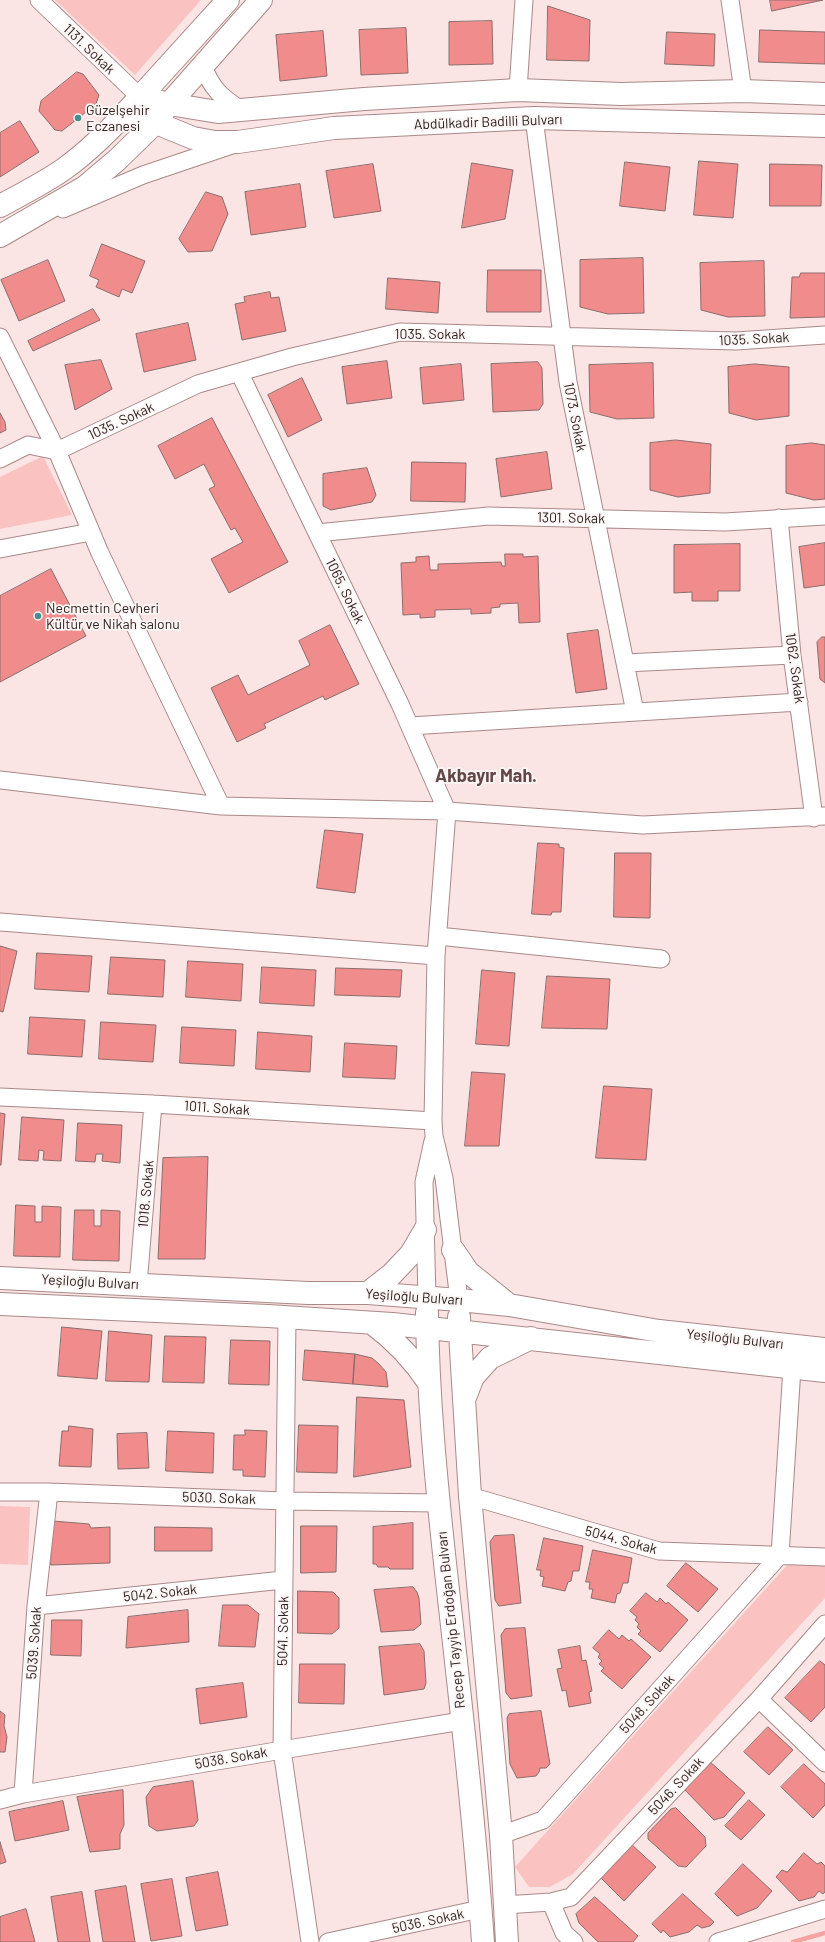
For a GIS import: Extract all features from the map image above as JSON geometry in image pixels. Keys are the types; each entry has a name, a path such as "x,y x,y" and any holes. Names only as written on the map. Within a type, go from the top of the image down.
{"main road":[{"path":"0,206 44,182 85,153 133,104 228,0"},
{"path":"0,236 85,186 117,160 155,123 169,104 261,0"},
{"name":"Abdülkadir Badilli Bulvarı","path":"133,104 169,104 218,112 364,99 518,90 621,94 742,91 825,94"},
{"name":"Abdülkadir Badilli Bulvarı","path":"133,104 155,123 193,138 215,142 241,142 334,128 534,118 825,126"},
{"path":"368,1293 391,1276 411,1254 425,1230"},
{"path":"453,1250 468,1272 509,1305"},
{"name":"Yeşiloğlu Bulvarı","path":"0,1278 308,1293 368,1293 458,1300 509,1305 659,1330 825,1349"},
{"name":"Recep Tayyip Erdoğan Bulvarı","path":"426,1298 429,1383 439,1503 483,1942"},
{"name":"Recep Tayyip Erdoğan Bulvarı","path":"458,1300 470,1496 501,1835 507,1942"},
{"name":"Yeşiloğlu Bulvarı","path":"0,1304 372,1323 459,1330 792,1368 825,1370"},
{"path":"372,1323 404,1350 429,1383"},
{"path":"464,1401 473,1377 490,1358 531,1338"}],"street":[{"name":"1131. Sokak","path":"39,0 133,104"},
{"path":"518,90 524,0"},
{"path":"730,0 742,91"},
{"path":"203,66 209,82 216,92 241,110"},
{"name":"1073. Sokak","path":"534,118 568,382 635,712"},
{"path":"0,236 143,175 241,142"},
{"name":"1035. Sokak","path":"57,451 198,384 292,357 400,332 736,341 825,335"},
{"path":"0,337 57,451 91,532 221,806"},
{"name":"1065. Sokak","path":"239,372 410,726 447,811"},
{"path":"0,459 28,445 57,451"},
{"name":"1301. Sokak","path":"317,533 488,516 725,522 825,516"},
{"name":"1062. Sokak","path":"779,518 792,655 820,817"},
{"path":"0,549 91,532"},
{"path":"625,663 792,655"},
{"path":"410,726 799,702"},
{"path":"0,780 221,806 447,811 643,825 820,817"},
{"path":"426,1298 424,1182 434,1129 436,956 447,811"},
{"path":"0,922 436,956"},
{"path":"438,936 661,959"},
{"name":"1011. Sokak","path":"0,1097 153,1104 434,1129"},
{"name":"1018. Sokak","path":"138,1285 153,1104"},
{"path":"434,1129 444,1178 458,1300"},
{"name":"5041. Sokak","path":"286,1318 282,1750 310,1942"},
{"path":"780,1555 792,1368"},
{"name":"5030. Sokak","path":"0,1492 49,1492 285,1501 439,1503"},
{"name":"5039. Sokak","path":"23,1794 36,1606 49,1492"},
{"name":"5044. Sokak","path":"470,1496 658,1552 825,1557"},
{"name":"5048. Sokak","path":"501,1835 543,1820 780,1555"},
{"name":"5042. Sokak","path":"36,1606 284,1580"},
{"name":"5046. Sokak","path":"504,1905 551,1902 571,1897 759,1699 825,1624"},
{"path":"759,1699 825,1763"},
{"name":"5038. Sokak","path":"0,1800 23,1794 462,1721"},
{"path":"551,1902 564,1933 574,1942"},
{"name":"5036. Sokak","path":"328,1942 480,1909"},
{"path":"718,1942 825,1909"}],"shaded area":[{"path":"55,0 201,0 135,75"},
{"path":"43,456 72,515 0,529 0,477"},
{"path":"0,1506 30,1507 28,1565 0,1564"},
{"path":"789,1563 825,1566 825,1598 573,1874 550,1887 529,1887 515,1867"}],"building":[{"path":"770,0 823,0 772,11"},
{"path":"548,6 590,20 589,61 547,60"},
{"path":"492,21 493,64 449,65 449,22"},
{"path":"406,28 408,73 361,75 359,30"},
{"path":"760,30 825,32 825,64 759,62"},
{"path":"323,31 327,76 280,81 276,35"},
{"path":"667,32 715,34 714,66 665,64"},
{"path":"77,72 83,74 99,95 96,104 62,131 55,130 39,111 41,101"},
{"path":"20,121 39,152 0,177 0,133"},
{"path":"699,161 738,164 733,218 694,215"},
{"path":"625,162 670,167 665,211 620,206"},
{"path":"472,163 513,170 505,219 462,228"},
{"path":"373,164 381,211 334,218 326,171"},
{"path":"770,164 822,165 821,206 770,206"},
{"path":"300,184 306,227 251,235 245,192"},
{"path":"206,192 222,197 228,214 212,251 188,252 179,239"},
{"path":"102,244 145,261 132,293 122,289 119,297 96,287 99,280 90,276"},
{"path":"643,258 644,313 608,314 580,307 580,260"},
{"path":"48,260 65,301 19,321 1,280"},
{"path":"764,261 765,316 728,317 701,310 700,263"},
{"path":"488,270 541,270 541,312 487,312"},
{"path":"801,273 825,273 825,317 790,318 792,277 799,277"},
{"path":"388,278 440,282 438,313 386,309"},
{"path":"270,292 271,298 279,297 286,331 242,340 235,304 245,302 244,297"},
{"path":"93,309 100,320 33,351 28,341"},
{"path":"188,323 196,360 144,372 136,334"},
{"path":"101,360 112,389 75,410 65,365"},
{"path":"387,361 392,398 347,404 342,367"},
{"path":"538,362 542,368 543,404 539,410 493,412 491,364"},
{"path":"653,363 654,418 617,419 590,412 589,365"},
{"path":"461,364 464,400 423,404 420,368"},
{"path":"755,364 789,367 789,416 756,420 729,413 728,367"},
{"path":"302,378 322,420 288,437 268,395"},
{"path":"0,413 5,422 6,430 0,433"},
{"path":"212,418 288,562 229,593 211,559 243,542 235,528 231,530 209,489 215,486 204,464 175,479 158,446"},
{"path":"676,440 711,444 710,493 678,497 650,490 650,443"},
{"path":"812,443 825,445 825,499 814,500 786,493 786,446"},
{"path":"547,452 552,489 501,497 496,459"},
{"path":"412,462 466,463 465,502 411,501"},
{"path":"367,468 376,495 372,502 331,510 323,506 323,474"},
{"path":"825,543 825,585 804,588 799,547"},
{"path":"740,544 740,591 718,591 718,601 692,601 692,592 674,593 674,545"},
{"path":"505,554 523,554 523,557 538,556 540,622 519,623 518,603 500,604 500,607 491,608 491,613 471,614 471,609 435,610 435,617 420,618 420,614 403,615 401,563 416,562 416,557 429,556 430,570 438,570 438,564 501,562 502,566 505,566"},
{"name":"Necmettin Cevheri Kültür ve Nikah salonu","path":"51,569 86,636 0,682 0,596"},
{"path":"330,625 359,684 325,700 323,696 264,724 266,728 237,742 211,688 238,675 248,695 310,665 299,641"},
{"path":"598,630 607,689 576,693 567,634"},
{"path":"822,637 825,637 825,683 820,679 817,642"},
{"path":"325,830 363,834 355,893 317,888"},
{"path":"538,843 559,844 559,847 564,848 561,912 552,912 551,915 532,914"},
{"path":"615,853 651,853 650,918 614,917"},
{"path":"0,946 17,951 3,1012 0,1011"},
{"path":"37,953 92,956 89,992 35,989"},
{"path":"111,957 165,960 163,997 108,994"},
{"path":"188,961 243,964 241,1001 186,997"},
{"path":"262,967 316,970 314,1006 260,1003"},
{"path":"336,968 402,970 400,997 335,995"},
{"path":"482,970 515,973 509,1046 476,1044"},
{"path":"547,976 610,979 607,1029 542,1028"},
{"path":"30,1017 85,1020 82,1057 28,1054"},
{"path":"101,1022 156,1025 153,1062 99,1059"},
{"path":"182,1027 236,1030 234,1066 180,1063"},
{"path":"258,1032 312,1036 310,1072 256,1069"},
{"path":"345,1043 397,1046 395,1079 343,1077"},
{"path":"472,1072 505,1074 499,1146 465,1146"},
{"path":"604,1086 652,1089 646,1160 596,1158"},
{"path":"0,1113 5,1114 1,1165 0,1165"},
{"path":"22,1117 64,1120 61,1161 43,1160 44,1151 39,1150 38,1161 19,1160"},
{"path":"78,1123 122,1125 120,1163 102,1161 103,1154 96,1154 95,1162 76,1161"},
{"path":"208,1157 205,1259 158,1259 163,1158"},
{"path":"16,1205 35,1206 35,1222 42,1222 42,1206 61,1207 60,1257 14,1256"},
{"path":"75,1210 94,1210 94,1226 101,1226 101,1210 120,1211 119,1261 73,1260"},
{"path":"62,1327 102,1331 97,1379 58,1376"},
{"path":"109,1331 152,1335 149,1382 106,1381"},
{"path":"165,1336 206,1337 204,1383 163,1382"},
{"path":"231,1340 270,1341 269,1385 229,1384"},
{"path":"305,1350 355,1354 353,1384 303,1380"},
{"path":"355,1354 372,1358 379,1364 386,1372 388,1387 353,1384"},
{"path":"357,1397 404,1400 411,1467 354,1477"},
{"path":"299,1425 338,1426 337,1473 297,1472"},
{"path":"69,1426 93,1429 91,1467 59,1466 62,1431 68,1431"},
{"path":"245,1430 267,1431 265,1477 243,1476 243,1470 233,1470 234,1435 245,1435"},
{"path":"168,1431 214,1433 213,1473 166,1471"},
{"path":"147,1433 149,1468 118,1469 117,1434"},
{"path":"53,1521 89,1524 91,1528 110,1527 110,1563 51,1565"},
{"path":"413,1523 413,1569 390,1569 388,1567 378,1567 376,1564 373,1564 373,1527"},
{"path":"301,1526 337,1526 336,1572 301,1573"},
{"path":"155,1527 212,1528 212,1551 155,1551"},
{"path":"514,1535 521,1603 499,1606 495,1600 490,1542 494,1536"},
{"path":"544,1538 583,1546 579,1571 573,1571 571,1581 568,1582 565,1591 542,1586 544,1577 540,1576 541,1570 537,1570"},
{"path":"593,1550 632,1558 628,1583 623,1583 620,1593 617,1594 615,1603 591,1598 593,1589 589,1589 590,1582 586,1582"},
{"path":"686,1563 718,1589 698,1612 667,1586"},
{"path":"413,1587 419,1598 421,1624 414,1630 381,1632 374,1590"},
{"path":"298,1591 333,1592 339,1598 339,1628 332,1634 298,1633"},
{"path":"646,1593 657,1602 660,1598 666,1604 668,1602 688,1620 660,1652 638,1634 641,1631 637,1627 639,1624 635,1620 637,1617 630,1611"},
{"path":"223,1605 248,1605 259,1614 255,1647 219,1646"},
{"path":"188,1610 189,1642 126,1648 128,1617"},
{"path":"52,1620 82,1620 81,1656 51,1655"},
{"path":"525,1628 532,1696 511,1699 506,1693 501,1635 505,1629"},
{"path":"609,1630 619,1639 622,1635 629,1641 631,1639 651,1657 622,1689 601,1671 604,1668 599,1664 602,1661 598,1657 600,1654 593,1648"},
{"path":"420,1644 424,1651 426,1683 424,1689 384,1695 379,1647"},
{"path":"580,1646 582,1661 586,1660 592,1691 589,1692 591,1703 569,1707 566,1690 562,1691 557,1669 562,1668 558,1650"},
{"path":"820,1661 825,1665 825,1707 811,1722 785,1698"},
{"path":"300,1664 345,1664 344,1704 299,1703"},
{"path":"243,1683 247,1717 200,1724 196,1689"},
{"path":"0,1711 5,1715 4,1726 7,1737 5,1752 0,1752"},
{"path":"541,1711 550,1764 546,1768 540,1768 536,1776 517,1778 510,1764 507,1718 509,1714"},
{"path":"768,1727 793,1750 769,1775 744,1752"},
{"path":"709,1761 745,1793 724,1817 714,1820 683,1788"},
{"path":"804,1764 825,1784 825,1805 813,1818 781,1787"},
{"path":"193,1781 198,1820 194,1826 157,1831 149,1826 146,1797 153,1787"},
{"path":"123,1790 124,1825 120,1834 120,1849 90,1852 77,1797"},
{"path":"749,1800 765,1815 741,1840 725,1826"},
{"path":"63,1801 69,1830 15,1841 9,1812"},
{"path":"676,1808 705,1837 706,1846 686,1867 678,1866 648,1839 648,1833 671,1809"},
{"path":"0,1842 6,1862 0,1864"},
{"path":"631,1844 656,1867 624,1901 601,1878"},
{"path":"804,1853 817,1864 821,1862 825,1866 825,1892 823,1894 819,1891 814,1897 799,1901 776,1877 782,1870 787,1872"},
{"path":"743,1864 772,1891 757,1908 737,1916 715,1894"},
{"path":"218,1872 228,1925 196,1931 186,1878"},
{"path":"172,1879 182,1936 151,1941 141,1884"},
{"path":"126,1886 135,1942 103,1942 95,1891"},
{"path":"82,1892 90,1942 58,1942 51,1897"},
{"path":"683,1894 714,1922 710,1926 702,1928 697,1925 689,1932 670,1937 663,1930 661,1933 652,1924"},
{"path":"595,1897 638,1936 633,1942 598,1942 579,1923 576,1914"},
{"path":"26,1909 35,1942 0,1942 0,1917"}],"waterway":[{"path":"793,1942 825,1933"}],"place":[{"name":"Güzelşehir Eczanesi","path":"78,118"},
{"name":"Necmettin Cevheri Kültür ve Nikah salonu","path":"38,616"}],"district":[{"name":"Akbayır Mah.","path":"486,776"}]}
